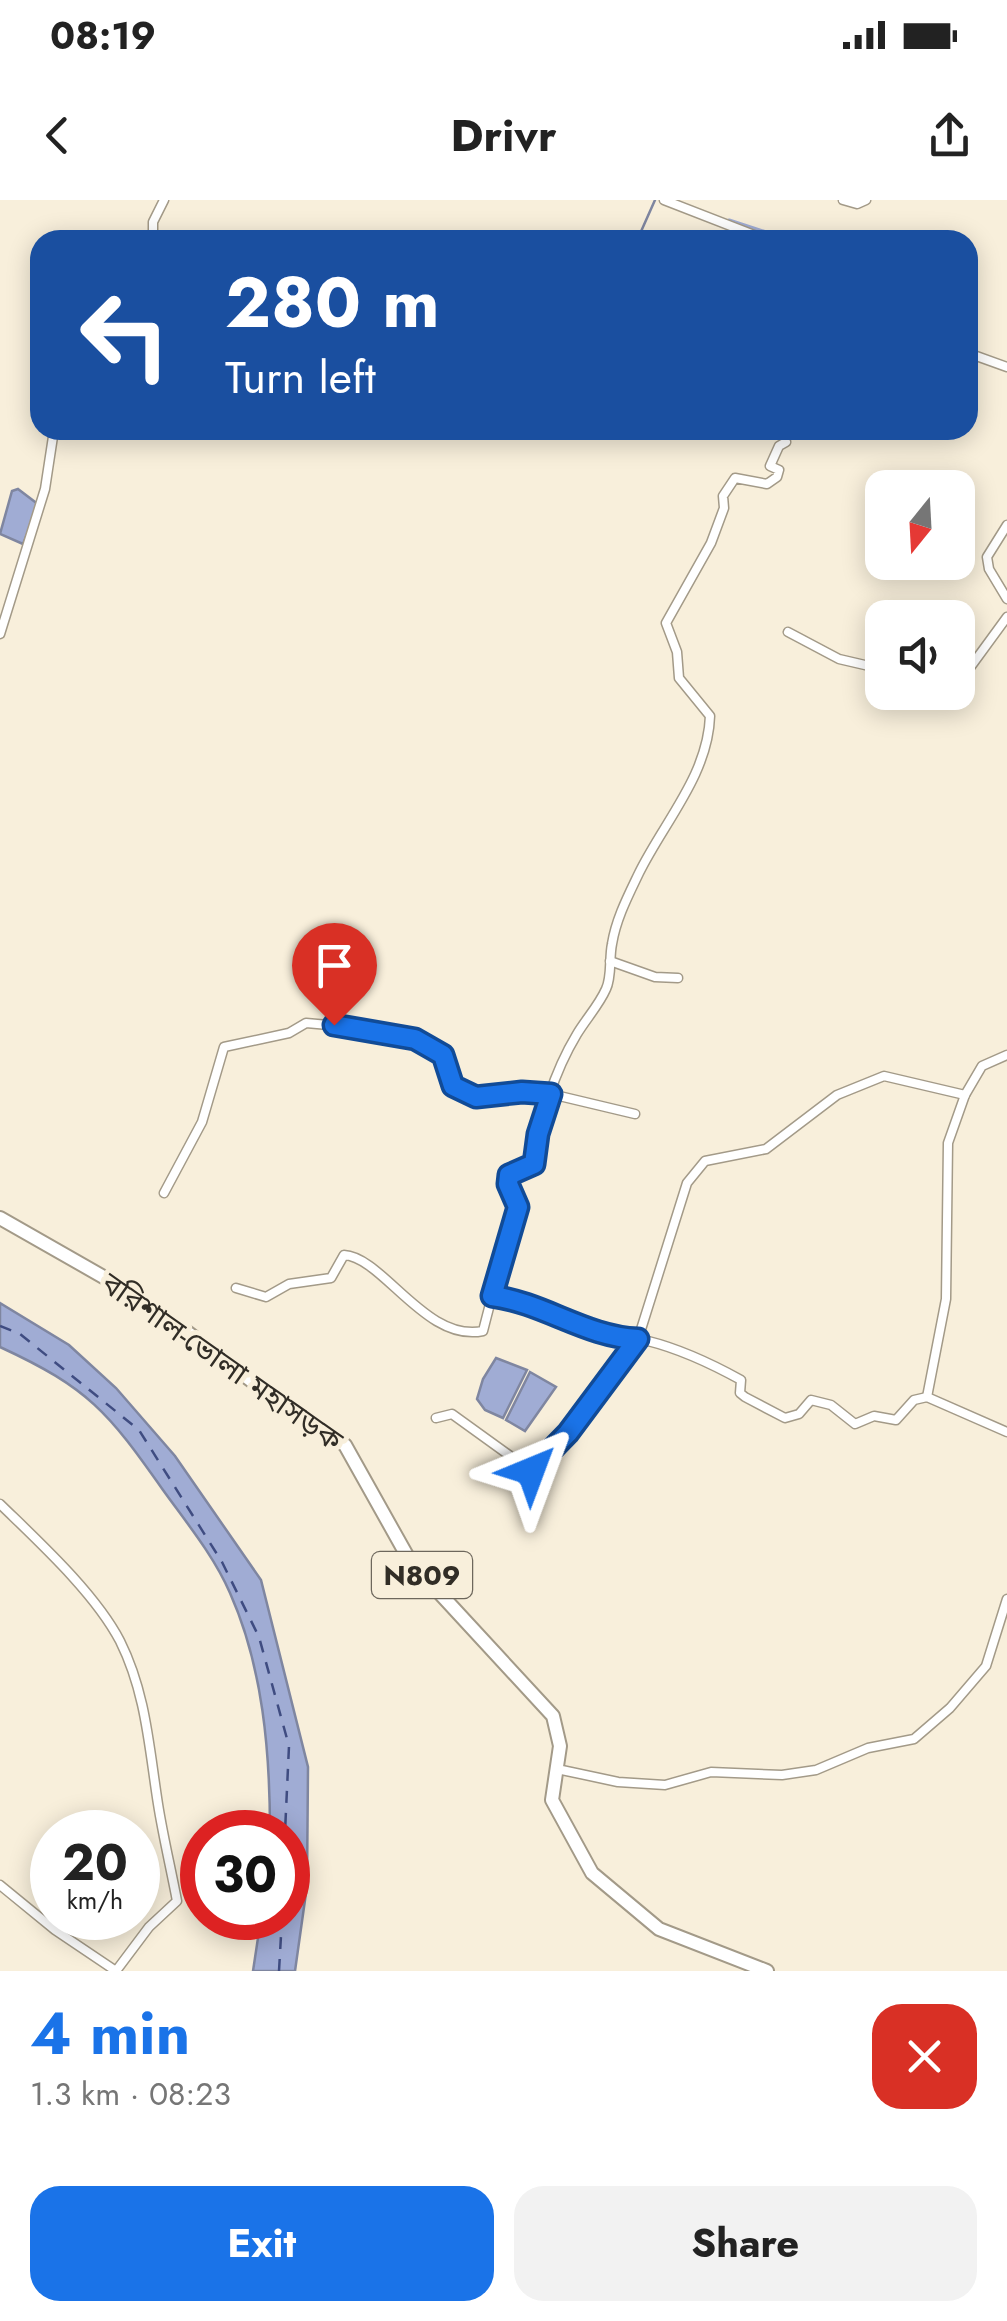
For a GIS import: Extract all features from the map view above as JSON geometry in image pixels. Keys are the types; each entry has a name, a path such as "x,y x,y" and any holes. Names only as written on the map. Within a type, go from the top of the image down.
{"highway":[{"name":"বরিশাল-ভোলা মহাসড়ক","path":"0,1218 114,1283 240,1368 290,1410 346,1445 410,1561 553,1716 560,1733 552,1800 583,1860 606,1888 659,1929 767,1971"}],"street":[{"path":"153,230 164,200"},
{"path":"664,200 741,230"},
{"path":"843,200 857,204 866,200"},
{"path":"978,357 1007,367"},
{"path":"0,634 45,489 52,440"},
{"path":"236,1288 266,1297 290,1284 322,1281 331,1278 344,1255 349,1254 437,1321 473,1334 483,1332 518,1207 508,1184 509,1175 534,1164 538,1134 551,1094 575,1037 608,986 615,931 628,895 671,823 710,742 710,716 679,678 677,652 666,624 711,543 727,488 735,478 767,484 773,481 779,470 770,466 779,446 786,442"},
{"path":"1007,525 986,557 1007,599"},
{"path":"975,662 1007,617"},
{"path":"788,632 839,659 865,665"},
{"path":"610,960 655,976 678,978"},
{"path":"164,1193 202,1122 224,1047 289,1033 306,1023 374,1029 415,1039 443,1055 453,1086 476,1097 522,1092 551,1094 634,1114"},
{"path":"927,1397 946,1299 948,1143 965,1095 982,1066 1007,1055"},
{"path":"436,1418 452,1414 531,1471 568,1433 638,1339 686,1182 706,1161 766,1149 838,1095 884,1076 965,1095"},
{"path":"492,1296 552,1312 596,1334 638,1339 686,1354 741,1380 740,1393 745,1397 792,1419 811,1400 831,1405 855,1424 874,1416 896,1420 914,1400 927,1397 1007,1432"},
{"path":"0,1504 89,1594 119,1640 139,1688 148,1724 159,1810 177,1901 116,1971 56,1930 0,1884"},
{"path":"556,1769 618,1782 665,1785 711,1772 782,1776 816,1770 868,1748 914,1739 950,1708 986,1666 1007,1599"}],"water":[{"path":"18,489 39,505 23,544 0,534 12,491"},
{"path":"0,1303 69,1345 116,1388 175,1456 261,1580 308,1767 308,1810 269,1810 262,1710 250,1650 230,1593 199,1540 111,1421 55,1376 0,1347"},
{"path":"496,1358 527,1370 503,1418 485,1410 477,1399"},
{"path":"530,1372 556,1387 525,1431 506,1420"},
{"path":"258,1940 299,1940 295,1971 253,1971"}],"waterway":[{"path":"642,230 655,200"},
{"path":"729,221 757,230"}],"ferry route":[{"path":"0,1326 20,1334 139,1430 222,1562 259,1637 289,1746 286,1810"},
{"path":"279,1971 281,1940"}],"route":[{"path":"334,1025 415,1039 443,1055 453,1086 476,1097 522,1092 551,1094 538,1134 534,1164 516,1168 509,1175 508,1184 518,1207 492,1296 552,1312 596,1334 638,1339 568,1433 531,1471"}]}
